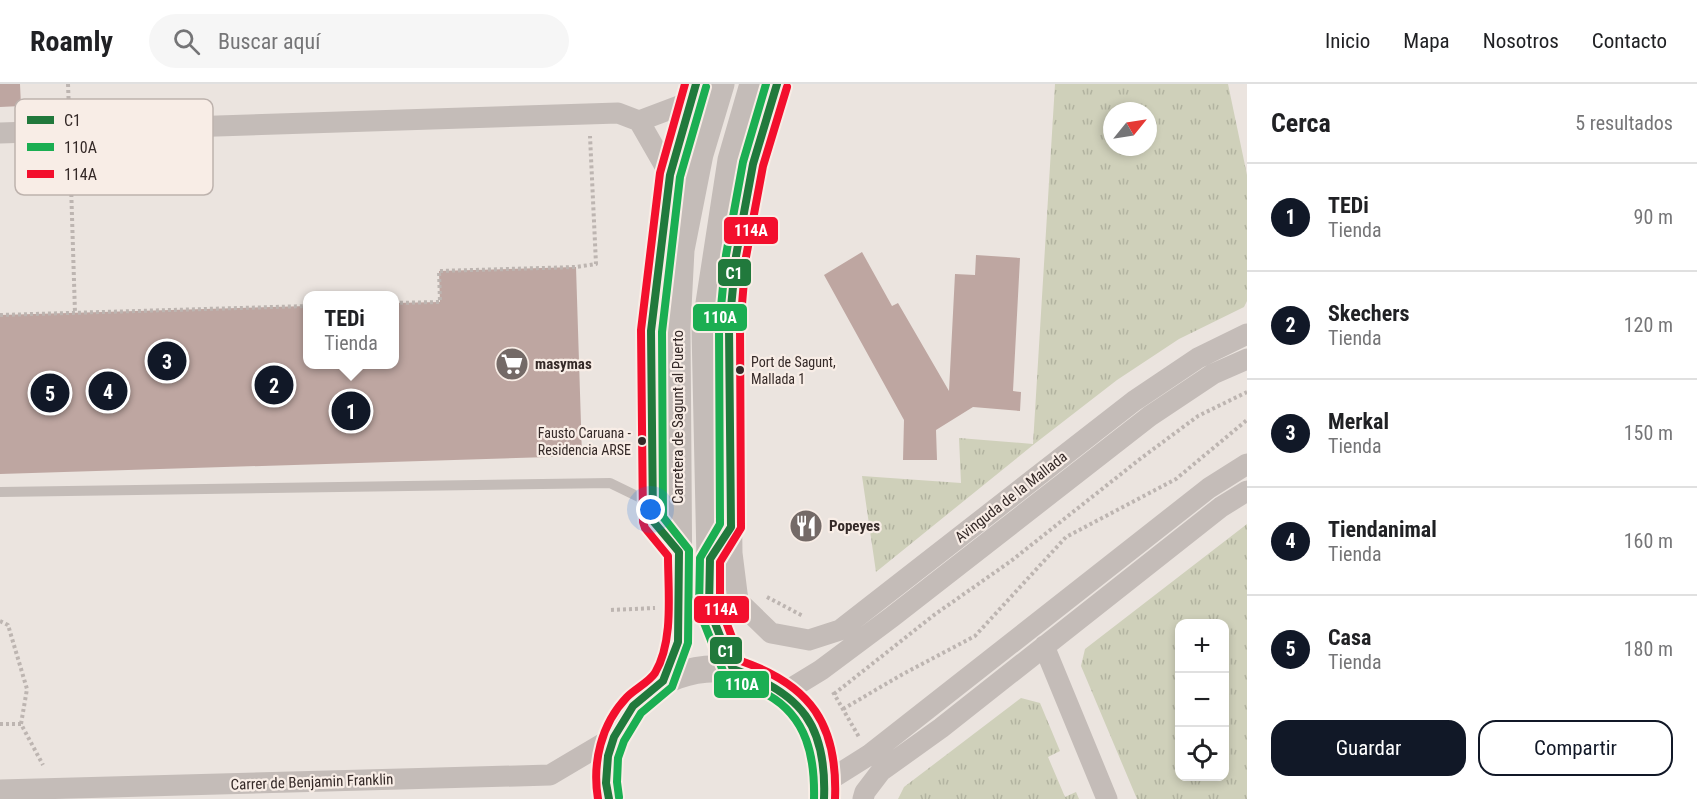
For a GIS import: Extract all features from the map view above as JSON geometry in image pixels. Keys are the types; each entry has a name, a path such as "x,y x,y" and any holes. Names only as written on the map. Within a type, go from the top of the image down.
{"street":[{"name":"Carretera de Sagunt al Puerto","path":"663,681 678,642 677,327 681,250 700,154 722,84"},
{"name":"Carretera de Sagunt al Puerto","path":"733,669 709,608 705,329 731,160 753,84"},
{"path":"710,559 731,527 729,328 736,256 753,164 777,84"},
{"path":"679,552 653,521 651,331 670,176 694,92"},
{"path":"639,121 694,92"},
{"path":"213,126 618,113 639,121 670,176"},
{"path":"0,133 15,133"},
{"name":"Avinguda de la Mallada","path":"731,527 738,601 771,633 809,640 840,630 1134,401 1198,358 1247,334"},
{"name":"Avinguda de la Mallada","path":"785,692 821,670 876,629 1150,416 1213,374 1247,359"},
{"path":"825,790 1209,488 1247,464"},
{"path":"863,799 881,771 941,728 1221,507 1247,491"},
{"path":"876,629 878,601"},
{"path":"1044,646 1107,799"},
{"path":"609,799 606,783 608,756 619,726 644,694 663,681 696,669 733,669 755,675 785,692 801,709 816,732 824,758 825,790"},
{"path":"908,724 941,728"},
{"name":"Carrer de Benjamin Franklin","path":"0,790 550,775 614,737"}],"lane":[{"path":"0,492 610,483 645,500 653,521"}],"path":[{"path":"68,84 69,99"},
{"path":"399,303 440,302 439,271 576,267 596,264 589,114"},
{"path":"72,195 75,313"},
{"path":"0,315 303,306"},
{"path":"834,694 934,615 1011,561 1198,416 1247,392"},
{"path":"843,709 975,636 1066,537 1176,479 1247,420"},
{"path":"611,610 679,606"},
{"path":"0,621 8,625 27,689 21,724 43,765"},
{"path":"821,670 869,755"},
{"path":"0,724 21,724"}],"green space":[{"path":"1055,84 1228,84 1247,175 1247,301 1244,307 1179,339 1117,380 876,572 862,476 961,483 959,438 1033,444"},
{"path":"1247,524 1247,799 1137,799 1081,666 1085,649"},
{"path":"1021,698 1040,703 1060,751 1048,757 1065,797 1076,792 1079,799 898,799 904,787"}],"building":[{"path":"0,84 20,84 21,99 15,99 15,106 0,107"},
{"path":"862,252 892,306 898,303 949,391 955,274 975,275 976,255 1020,258 1013,391 1021,392 1020,411 973,407 936,430 937,460 903,460 904,420 824,275"},
{"path":"576,267 582,456 0,474 0,315 303,306 303,369 399,369 399,303 440,302 439,271"}],"transit line":[{"name":"114A","path":"598,799 596,772 600,745 605,732 611,719 627,697 655,673 661,660 667,631 668,556 645,528 643,522 641,330 660,173 685,84"},
{"name":"C1","path":"609,799 606,783 608,756 614,737 633,706 663,681 678,642 679,552 653,521 651,331 670,175 696,84"},
{"name":"110A","path":"766,84 743,162 726,255 719,328 720,524 700,558 699,610 725,676 768,695 781,704 800,726 806,739 813,768 814,799"},
{"name":"C1","path":"777,84 753,164 736,256 729,328 731,527 710,559 709,608 733,669 777,689 793,701 806,716 815,732 821,751 824,799"},
{"name":"110A","path":"619,797 618,758 624,741 641,713 672,687 688,643 689,550 663,517 662,332 680,177 706,87"},
{"name":"114A","path":"787,87 763,166 746,257 740,328 741,528 720,562 720,606 741,661 786,682 815,711 825,729 831,750 835,773 835,799"}],"place":[{"name":"Merkal","path":"167,361"},
{"name":"masymas","path":"512,364"},
{"name":"Port de Sagunt, Mallada 1","path":"740,370"},
{"name":"Skechers","path":"274,385"},
{"name":"Tiendanimal","path":"108,391"},
{"name":"Casa","path":"50,393"},
{"name":"TEDi","path":"351,411"},
{"name":"Fausto Caruana - Residencia ARSE","path":"642,441"},
{"name":"Popeyes","path":"806,526"}]}
